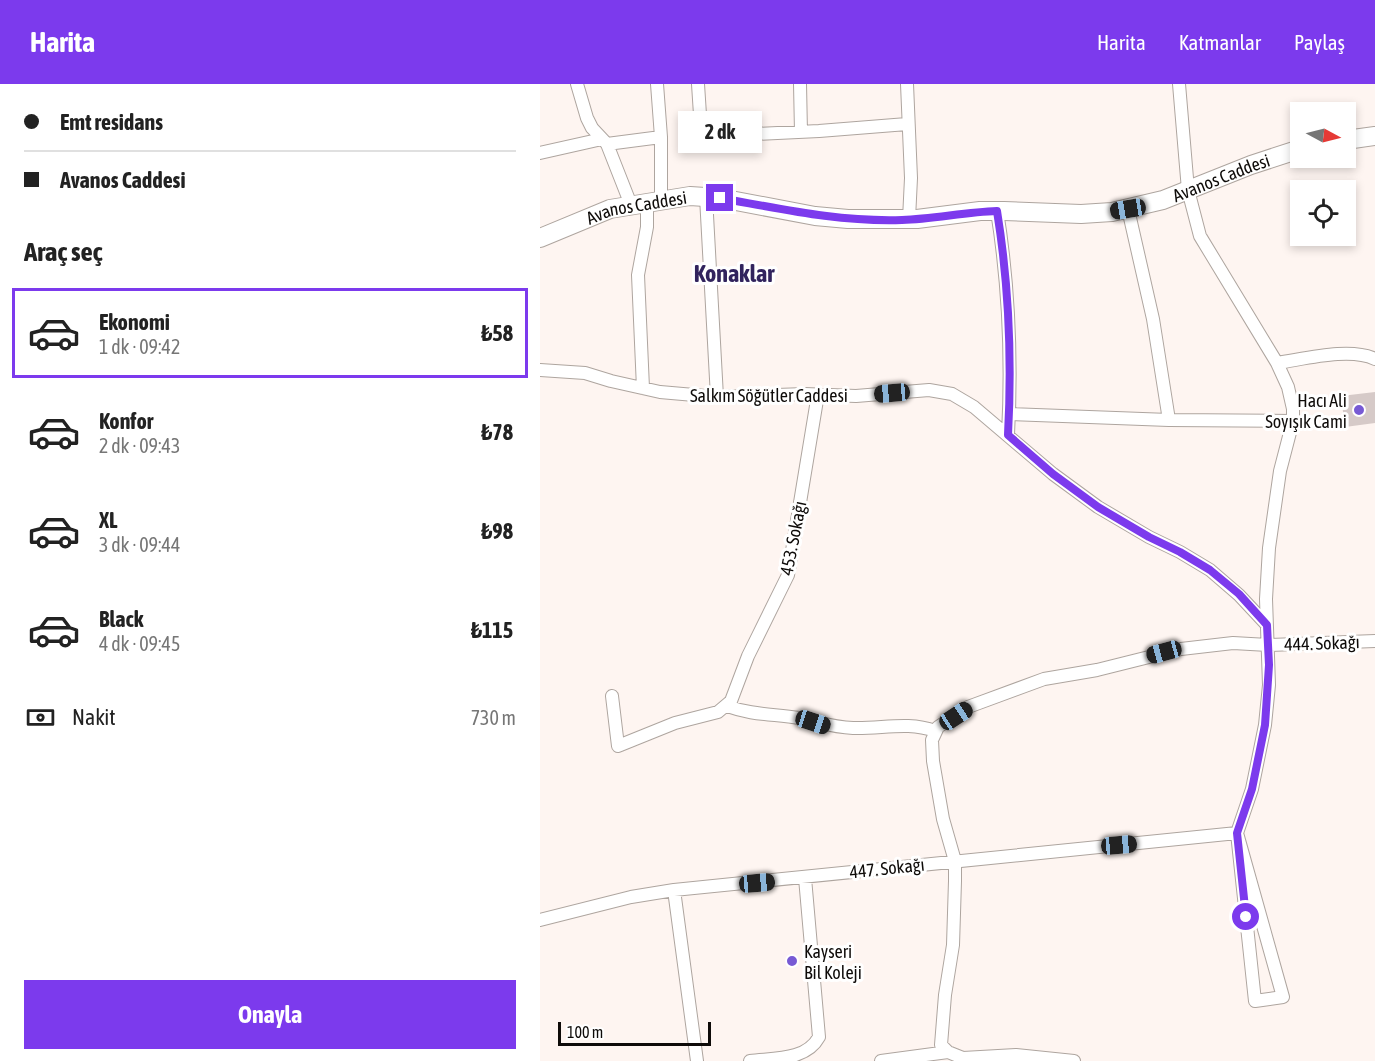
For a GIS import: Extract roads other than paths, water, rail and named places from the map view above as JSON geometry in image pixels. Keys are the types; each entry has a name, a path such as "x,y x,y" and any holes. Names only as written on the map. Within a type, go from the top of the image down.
{"street":[{"path":"577,84 592,128 605,142 646,203"},
{"path":"643,388 638,274 647,227 646,203 661,137 657,84"},
{"path":"698,84 702,130 715,137 907,124"},
{"path":"800,84 801,132"},
{"path":"907,84 911,178 909,219"},
{"path":"1179,84 1188,190 1200,236 1277,363 1288,387 1293,421 1280,471 1267,577 1268,704 1262,746 1252,789 1237,833 1255,1001 1283,997 1237,833"},
{"path":"1356,138 1375,135"},
{"path":"540,153 605,142 661,137"},
{"name":"Avanos Caddesi","path":"540,238 610,209 706,196 831,218 909,219 997,211 1081,214 1128,209 1163,200 1251,165 1290,152"},
{"path":"706,196 717,397"},
{"path":"1128,209 1153,319 1169,420"},
{"path":"997,211 1008,303 1010,368 1008,435"},
{"path":"1277,363 1348,354 1364,355 1375,359"},
{"name":"Salkım Söğütler Caddesi","path":"540,370 585,373 664,392 717,397 818,394 856,396 929,390 945,392 960,398 1053,474 1098,507 1210,570 1239,594 1267,625"},
{"name":"453. Sokağı","path":"727,706 748,656 788,575 818,394"},
{"path":"1009,414 1169,420 1293,421"},
{"name":"444. Sokağı","path":"935,731 969,707 1044,679 1097,670 1164,652 1233,643 1268,645 1375,641"},
{"path":"612,696 618,746 675,723 718,712 727,706 748,712 799,718 827,726 855,728 911,725 935,731 932,745 939,798 955,861 955,920 940,1045 948,1052 969,1060 1016,1055 1074,1061"},
{"name":"447. Sokağı","path":"540,920 608,902 674,890 1237,833"},
{"path":"750,1061 814,1054 819,1038 805,878"},
{"path":"674,890 697,1061"},
{"path":"881,1061 948,1052"}],"place":[{"name":"Hacı Ali Soyışık Cami","path":"1359,410"},
{"name":"Kayseri Bil Koleji","path":"792,961"}],"district":[{"name":"Konaklar","path":"734,273"}]}
